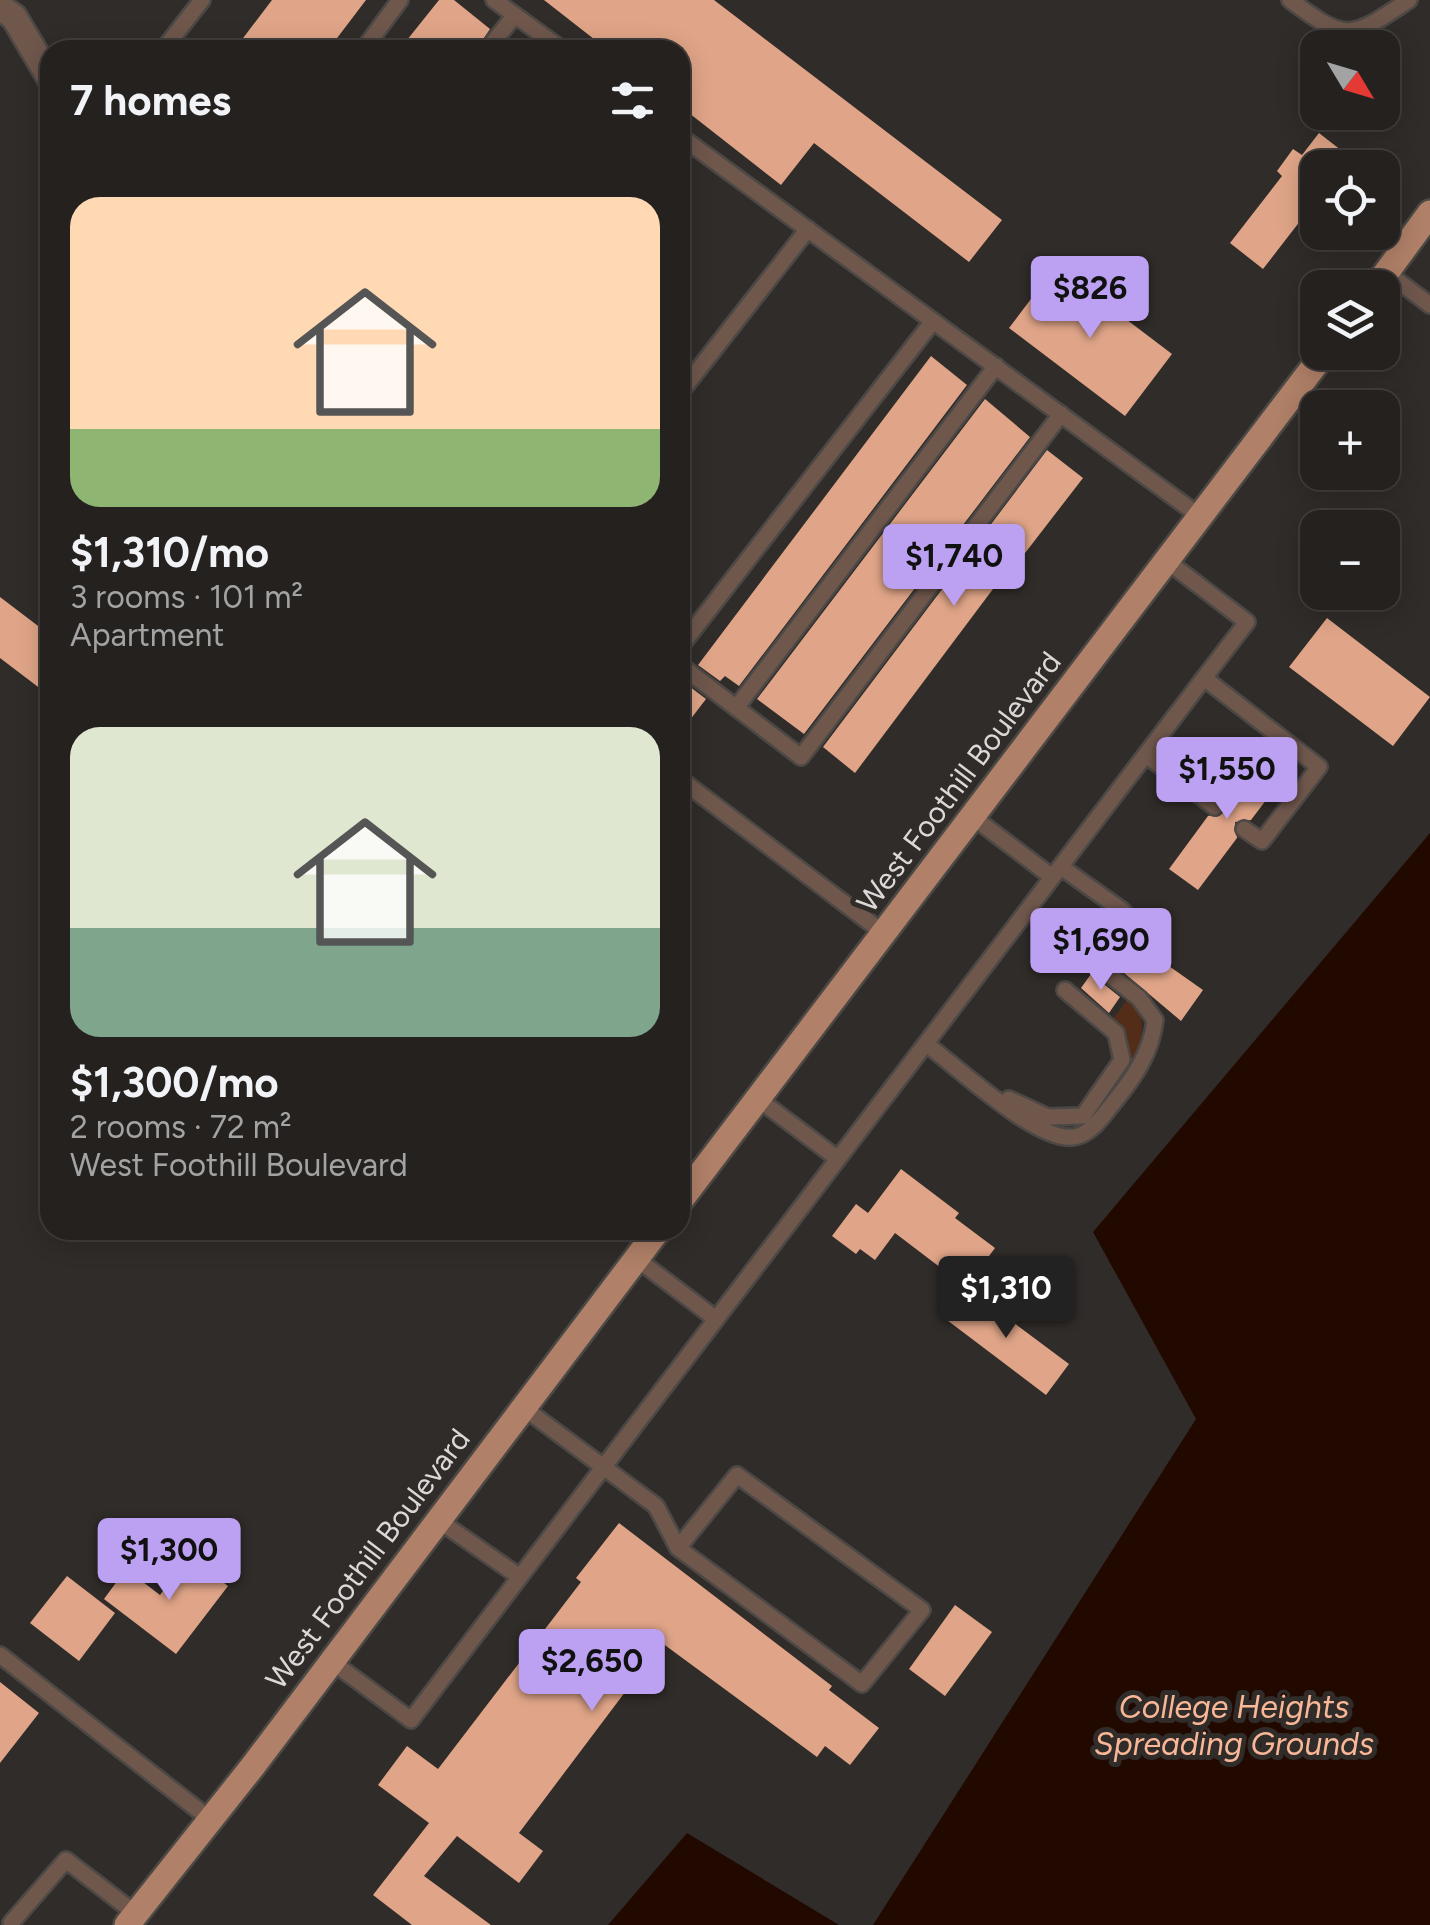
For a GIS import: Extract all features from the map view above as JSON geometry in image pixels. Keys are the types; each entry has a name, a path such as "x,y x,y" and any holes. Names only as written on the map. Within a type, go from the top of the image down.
{"main road":[{"path":"1387,270 1430,213"},
{"name":"West Foothill Boulevard","path":"690,1188 1312,370"},
{"name":"West Foothill Boulevard","path":"131,1920 651,1240"}],"street":[{"path":"0,7 14,18 40,61"}],"lane":[{"path":"171,40 202,0"},
{"path":"370,40 400,0"},
{"path":"494,0 549,40"},
{"path":"1290,0 1331,31 1362,31 1410,0"},
{"path":"495,40 514,15"},
{"path":"690,149 808,229 1202,516"},
{"path":"690,380 808,229"},
{"path":"1400,290 1430,305"},
{"path":"690,633 934,320"},
{"path":"736,708 996,366"},
{"path":"690,673 800,758 1061,414"},
{"path":"331,1661 411,1720 1146,755 1247,622 1167,561"},
{"path":"1204,678 1318,767 1262,841 1244,829"},
{"path":"1146,755 1215,807"},
{"path":"690,787 885,934"},
{"path":"973,817 1123,911"},
{"path":"926,1044 1026,1120 1056,1136 1077,1136 1094,1126 1123,1091 1151,1048 1155,1020 1139,998 1088,958"},
{"path":"987,1089 1048,1118 1082,1116 1102,1091 1122,1060 1121,1046 1104,1021 1065,990"},
{"path":"757,1098 838,1159"},
{"path":"637,1259 716,1320"},
{"path":"524,1408 656,1506 678,1548 862,1684 922,1610 736,1475 678,1548"},
{"path":"438,1520 520,1577"},
{"path":"0,1656 211,1820"},
{"path":"8,1921 66,1860 131,1920"}],"shaded area":[{"path":"1130,996 1141,1019 1135,1061 1129,1060 1127,1034 1113,1019"}],"water":[{"name":"College Heights Spreading Grounds","path":"1430,833 1430,1925 873,1925 1196,1419 1093,1232"},
{"path":"687,1833 839,1925 608,1925"}],"building":[{"path":"272,0 366,0 336,40 242,40"},
{"path":"439,0 454,0 490,29 483,40 407,40"},
{"path":"544,0 714,0 1002,220 969,262 814,143 781,185 690,114 690,40 595,40"},
{"path":"1319,133 1341,150 1306,150"},
{"path":"1293,149 1300,154 1300,221 1263,269 1230,243 1282,176 1277,171"},
{"path":"1056,266 1172,354 1125,416 1009,328"},
{"path":"931,356 967,385 739,686 725,676 720,681 698,665"},
{"path":"985,399 1030,437 804,734 757,699"},
{"path":"1047,450 1083,478 1005,579 1002,577 855,773 823,747"},
{"path":"0,597 40,627 40,688 0,658"},
{"path":"1327,618 1430,697 1393,746 1289,667"},
{"path":"690,687 706,699 690,720"},
{"path":"1256,753 1285,775 1251,820 1235,822 1237,838 1198,890 1169,869 1208,816 1224,813 1222,798"},
{"path":"1132,940 1203,990 1181,1021 1104,956 1109,948 1120,956"},
{"path":"1091,974 1120,997 1109,1013 1081,988"},
{"path":"901,1169 959,1213 955,1218 995,1248 966,1287 895,1233 875,1260 860,1249 856,1254 832,1236 856,1204 868,1213"},
{"path":"966,1287 1069,1364 1046,1395 943,1317"},
{"path":"619,1523 832,1686 829,1690 879,1728 850,1765 825,1746 817,1757 662,1643 519,1833 543,1851 519,1883 457,1836 424,1876 491,1925 412,1925 373,1895 429,1823 378,1785 407,1746 438,1769 581,1582 576,1578"},
{"path":"189,1556 228,1586 176,1654 104,1599 126,1569 160,1595"},
{"path":"67,1576 115,1613 79,1661 30,1623"},
{"path":"955,1605 992,1632 945,1696 909,1669"},
{"path":"0,1682 39,1713 0,1763"}]}
